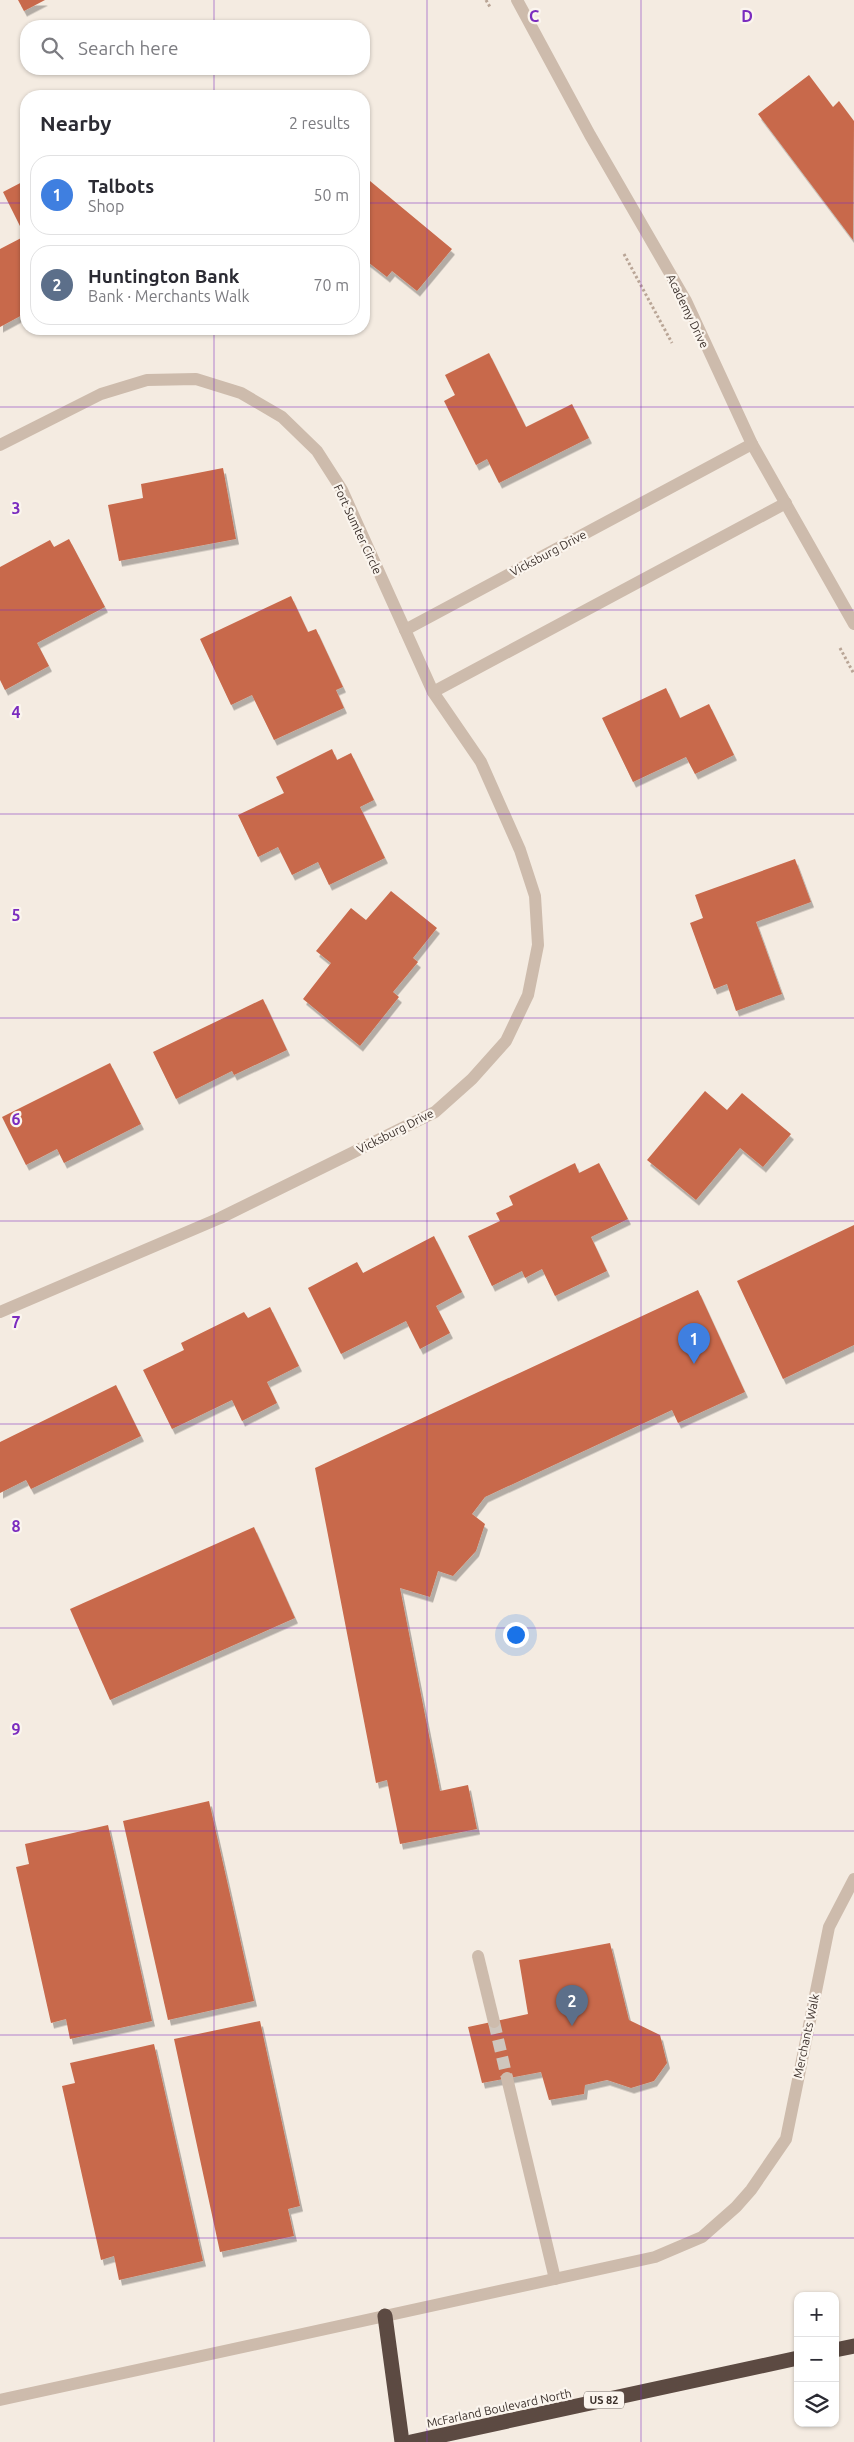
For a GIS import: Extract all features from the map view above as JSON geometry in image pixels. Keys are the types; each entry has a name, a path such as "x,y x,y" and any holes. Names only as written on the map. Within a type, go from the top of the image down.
{"highway":[{"path":"385,2316 402,2442"},
{"path":"839,2349 854,2346"},
{"name":"McFarland Boulevard North","path":"411,2442 794,2359"}],"street":[{"name":"Academy Drive","path":"517,0 590,135 686,301 752,444 854,624"},
{"name":"Fort Sumter Circle","path":"0,445 101,394 147,380 196,379 241,392 282,417 317,451 342,490 405,630"},
{"name":"Vicksburg Drive","path":"0,1312 220,1218 435,1112 472,1079 506,1041 528,995 538,945 535,896 520,850 481,762 433,692 405,630 752,444"},
{"path":"433,692 786,504"},
{"name":"Merchants Walk","path":"0,2400 655,2257 702,2237 736,2207 751,2190 786,2139 830,1927 854,1879"},
{"path":"478,1956 494,2022"},
{"path":"507,2078 555,2279"}],"building":[{"path":"18,0 45,0 24,11"},
{"path":"809,75 833,107 839,101 854,121 853,240 758,114"},
{"path":"370,181 452,249 417,291 392,271 387,277 370,264"},
{"path":"20,183 20,226 3,192"},
{"path":"20,239 20,316 0,327 0,249"},
{"path":"489,353 526,427 572,404 589,438 499,483 487,459 476,465 444,401 455,395 445,375"},
{"path":"223,468 236,539 119,561 108,505 143,498 141,484"},
{"path":"69,539 105,607 37,643 49,666 5,690 0,680 0,567 50,540 54,547"},
{"path":"291,596 308,632 316,629 343,687 336,690 344,708 274,740 252,695 231,705 200,639"},
{"path":"666,688 680,718 709,704 734,755 695,774 686,757 633,782 602,718"},
{"path":"332,749 337,760 351,753 374,800 360,807 385,858 329,885 318,862 292,875 278,847 258,857 238,815 284,793 276,777"},
{"path":"795,859 811,902 756,922 782,994 736,1011 727,984 714,989 690,923 703,918 695,895"},
{"path":"391,891 437,928 413,958 418,962 393,992 399,997 360,1046 303,999 331,963 316,951 351,908 366,920"},
{"path":"263,999 287,1050 234,1075 232,1071 176,1099 153,1052"},
{"path":"110,1063 141,1124 64,1163 57,1149 26,1165 2,1117"},
{"path":"705,1091 727,1110 742,1093 791,1134 763,1167 740,1148 696,1200 647,1160"},
{"path":"575,1163 579,1173 599,1163 628,1219 591,1237 607,1271 555,1296 542,1269 525,1278 522,1271 492,1286 468,1236 500,1221 496,1213 513,1205 509,1196"},
{"path":"854,1225 854,1345 783,1379 737,1281"},
{"path":"434,1236 462,1292 436,1306 450,1333 420,1349 406,1321 341,1354 308,1288 357,1262 363,1273"},
{"path":"698,1290 745,1392 678,1423 672,1410 485,1497 472,1514 485,1524 476,1551 453,1576 438,1571 430,1597 400,1588 440,1791 468,1785 477,1829 400,1844 387,1780 376,1783 315,1468"},
{"path":"270,1307 299,1366 267,1382 277,1403 242,1421 232,1400 172,1429 143,1370 184,1350 181,1343 244,1312 248,1318"},
{"path":"116,1385 141,1436 31,1489 26,1480 0,1493 0,1442"},
{"path":"254,1527 295,1618 110,1700 70,1609"},
{"path":"209,1801 254,2001 168,2020 123,1821"},
{"path":"108,1825 152,2021 70,2039 66,2019 51,2023 16,1867 29,1864 25,1844"},
{"path":"610,1943 629,2020 660,2035 667,2063 654,2081 631,2088 607,2080 585,2085 584,2094 549,2100 541,2072 482,2083 468,2027 528,2014 519,1960"},
{"path":"260,2021 300,2206 288,2209 294,2236 220,2252 174,2039"},
{"path":"154,2044 203,2261 119,2280 114,2256 101,2260 62,2086 75,2083 70,2063"}],"tunnel":[{"path":"494,2022 507,2078"}],"place":[{"name":"Talbots","path":"694,1364"},
{"name":"Huntington Bank","path":"572,2026"}]}
